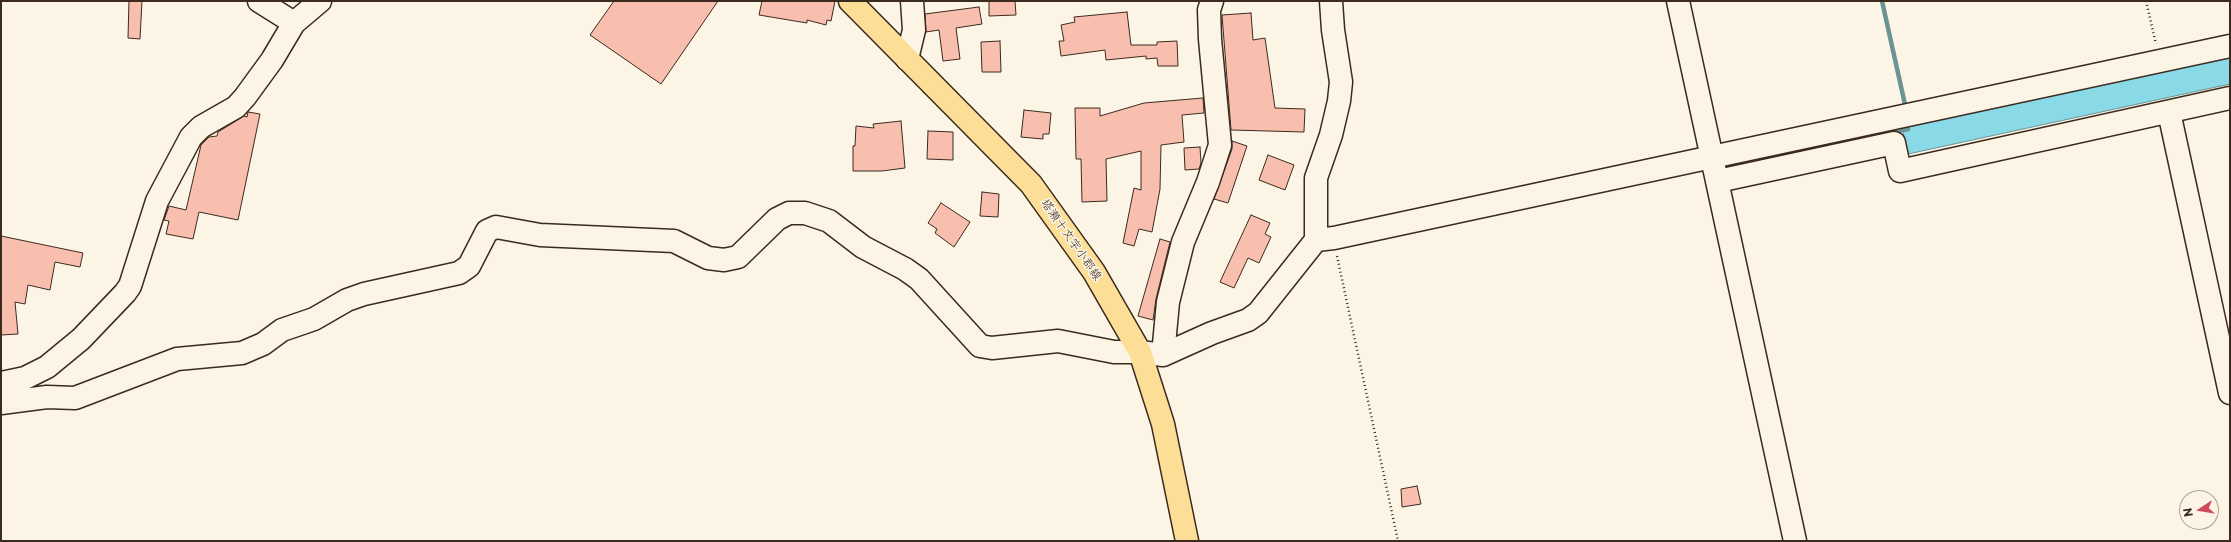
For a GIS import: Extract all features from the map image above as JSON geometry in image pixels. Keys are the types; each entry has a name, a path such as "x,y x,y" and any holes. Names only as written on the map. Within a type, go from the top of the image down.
{"main road":[{"name":"塔瀬十文字小郡線","path":"850,1 1031,184 1094,272 1140,352 1163,424 1188,541"}],"street":[{"path":"259,1 294,23"},
{"path":"1,383 25,378 47,367 81,339 125,293 130,286 157,200 191,137 201,127 236,107 272,60 294,23 320,1"},
{"path":"907,59 914,30 912,1"},
{"path":"1163,355 1168,302 1183,242 1208,182 1220,145 1210,39 1209,10 1212,1"},
{"path":"1325,239 1316,178 1331,135 1339,102 1341,82 1333,30 1331,1"},
{"path":"1678,1 1713,156 1795,541"},
{"path":"1,403 47,397 75,398 177,359 242,353 263,344 282,330 314,319 347,300 364,294 459,273 469,266 487,231 496,226 540,235 674,241 708,258 724,260 738,257 777,219 789,213 805,213 829,221 862,247 905,269 918,279 980,346 992,348 1058,341 1114,352 1140,352 1163,355 1212,333 1248,320 1258,313 1325,239 2230,46"},
{"path":"1718,181 1894,143 1900,171 2230,98"},
{"path":"2169,112 2230,393"}],"path":[{"path":"2146,1 2160,62"},
{"path":"1325,239 1398,541"}],"water":[{"path":"2230,57 2230,84 1908,154 1902,128"}],"building":[{"path":"129,1 142,1 140,39 128,38"},
{"path":"614,1 718,1 661,84 590,35"},
{"path":"762,1 835,1 831,21 827,20 826,25 807,20 807,23 759,15"},
{"path":"989,1 1015,1 1016,15 989,16"},
{"path":"979,7 982,24 956,28 960,59 943,61 939,30 926,32 925,14"},
{"path":"1127,12 1131,45 1157,45 1157,42 1177,41 1178,66 1158,66 1157,58 1146,59 1146,56 1106,60 1105,50 1061,56 1059,41 1064,41 1061,25 1075,22 1074,17"},
{"path":"1251,13 1253,40 1265,38 1275,108 1305,109 1304,132 1231,130 1222,15"},
{"path":"1000,41 1001,72 982,72 981,42"},
{"path":"1203,98 1204,113 1182,115 1184,142 1161,145 1160,189 1152,232 1139,229 1134,246 1123,243 1134,188 1141,190 1141,151 1106,159 1107,201 1082,202 1081,159 1076,159 1075,108 1100,108 1100,116 1144,103"},
{"path":"1024,110 1051,113 1049,134 1043,134 1043,139 1021,137"},
{"path":"248,112 260,114 238,220 199,212 193,239 166,234 169,221 164,220 169,206 186,210 201,145 209,137 217,136 218,132 244,116 247,117"},
{"path":"901,121 905,168 882,171 853,171 853,146 855,146 856,126 874,128 873,124"},
{"path":"928,131 953,132 953,160 927,159"},
{"path":"1232,141 1247,146 1228,203 1214,199 1232,149"},
{"path":"1200,147 1201,163 1199,169 1185,170 1184,148"},
{"path":"1268,155 1294,165 1285,190 1259,180"},
{"path":"982,192 999,194 998,217 980,216"},
{"path":"941,203 970,222 954,247 935,233 937,229 928,223"},
{"path":"1251,215 1270,223 1265,234 1271,237 1259,263 1248,258 1234,288 1220,282"},
{"path":"1,236 83,253 80,267 55,262 50,290 28,285 25,304 15,302 18,334 1,335"},
{"path":"1160,239 1170,242 1156,299 1153,320 1138,316"},
{"path":"1417,486 1421,504 1402,507 1401,489"}],"waterway":[{"path":"1882,1 1906,109"},
{"path":"1728,167 1908,129"}]}
